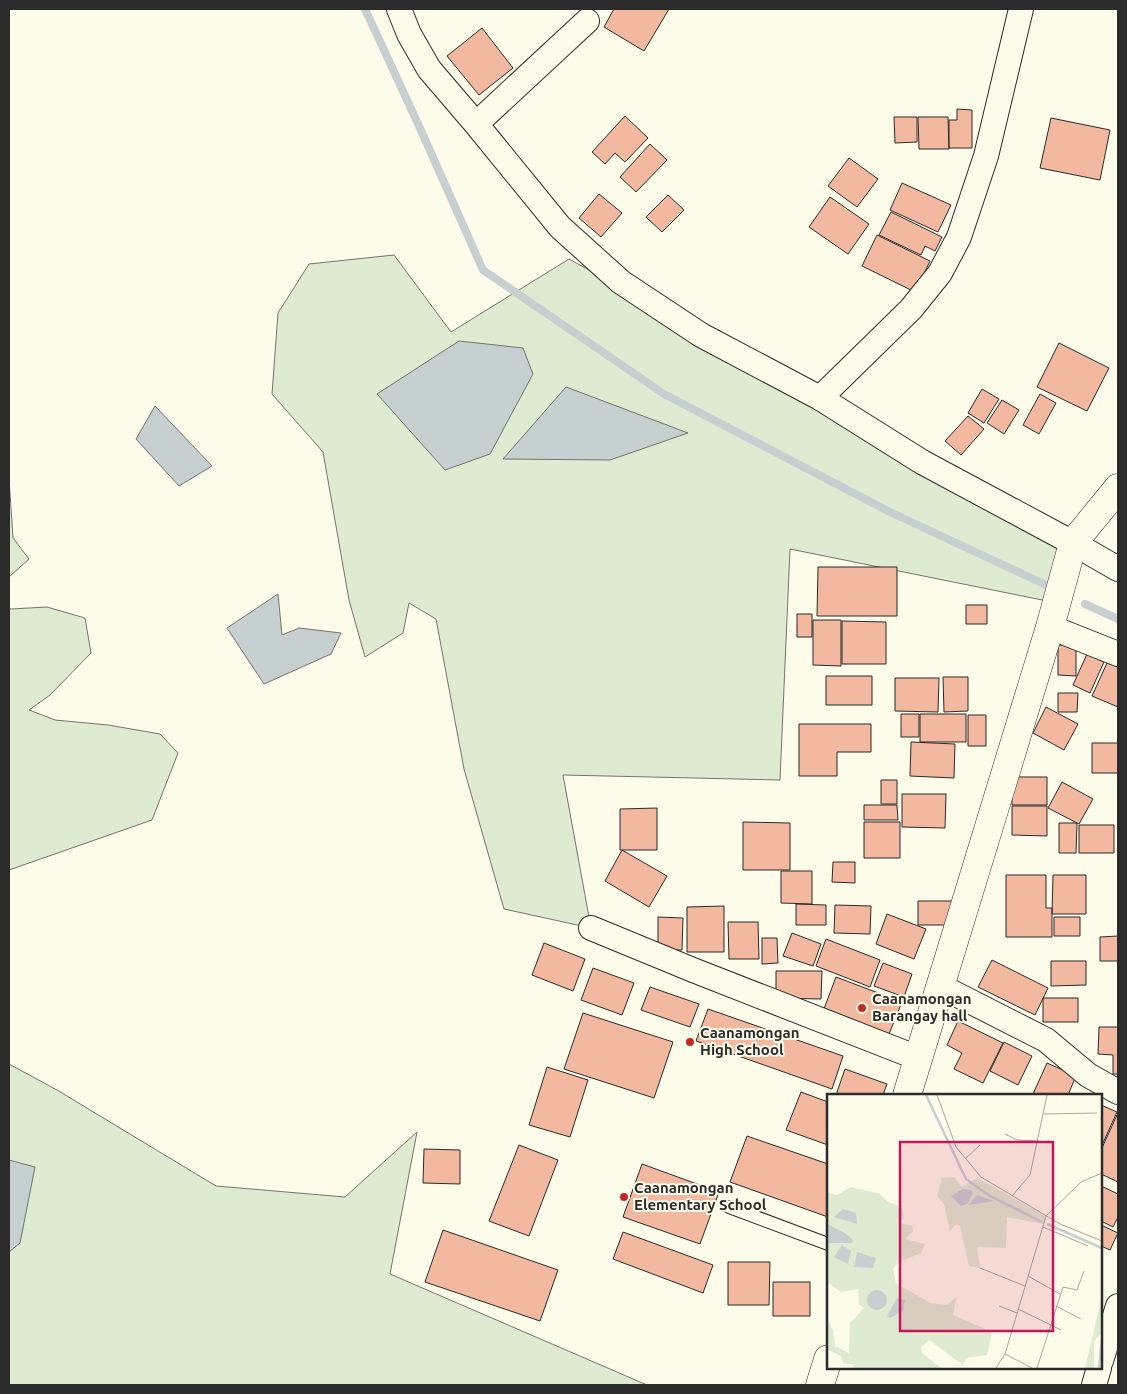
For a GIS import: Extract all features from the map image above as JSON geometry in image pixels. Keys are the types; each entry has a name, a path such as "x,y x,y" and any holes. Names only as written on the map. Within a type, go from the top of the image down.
{"street":[{"path":"399,9 409,34 429,69 560,227 620,282 701,335 820,398 922,462 1073,542 1118,569"},
{"path":"820,398 911,309 940,273 959,238 986,156 1021,9"},
{"path":"476,124 586,21"},
{"path":"907,1094 1050,627 1073,542 1118,488"},
{"path":"1050,627 1118,654"},
{"path":"591,928 918,1058"},
{"path":"940,986 1046,1040 1088,1075 1118,1092"},
{"path":"1105,1355 1118,1306"},
{"path":"820,1385 827,1362"},
{"path":"1094,1385 1100,1369"}],"lane":[{"path":"729,1207 827,1244"}],"green space":[{"path":"394,255 451,332 569,259 820,398 1073,543 1057,603 790,549 780,780 563,775 591,928 504,909 464,769 436,619 409,603 403,633 365,657 349,600 323,452 272,394 278,313 309,264"},
{"path":"9,478 13,538 29,559 9,577"},
{"path":"47,607 85,618 91,653 50,695 29,710 55,720 108,725 160,734 178,753 152,820 9,870 9,608"},
{"path":"9,1064 57,1090 216,1186 345,1197 417,1132 390,1274 647,1385 9,1385"}],"shaded area":[{"path":"459,341 523,348 533,374 490,454 445,470 377,394"},
{"path":"566,387 688,433 610,460 503,459"},
{"path":"155,406 212,466 179,486 136,439"},
{"path":"278,594 282,635 299,628 341,633 331,654 264,684 227,628"},
{"path":"9,1160 35,1167 20,1243 9,1252"}],"building":[{"path":"614,9 669,9 644,51 604,27"},
{"path":"482,28 513,68 479,95 447,56"},
{"path":"957,109 972,110 972,148 949,148 949,120 957,120"},
{"path":"625,116 648,138 625,162 615,153 605,164 592,152"},
{"path":"894,117 917,117 917,142 895,143"},
{"path":"918,117 948,117 949,149 919,149"},
{"path":"1051,118 1110,130 1100,180 1040,168"},
{"path":"650,144 667,160 636,192 620,177"},
{"path":"849,158 878,179 857,207 828,186"},
{"path":"902,183 951,205 938,232 890,210"},
{"path":"599,194 622,213 601,237 579,218"},
{"path":"668,195 684,210 662,232 646,217"},
{"path":"830,197 869,224 848,254 809,227"},
{"path":"891,212 942,237 935,251 925,246 921,255 879,235"},
{"path":"877,235 930,261 915,292 862,266"},
{"path":"1059,343 1109,368 1087,411 1037,387"},
{"path":"982,389 999,399 984,423 968,413"},
{"path":"1040,394 1056,403 1039,434 1023,425"},
{"path":"1002,400 1019,410 1004,434 987,423"},
{"path":"968,416 984,429 961,455 945,441"},
{"path":"818,567 897,567 897,616 817,616"},
{"path":"966,605 987,605 987,624 966,624"},
{"path":"797,614 812,614 812,637 797,637"},
{"path":"813,620 841,620 841,666 813,665"},
{"path":"842,621 886,622 886,664 842,664"},
{"path":"1058,645 1076,645 1076,676 1058,675"},
{"path":"1087,654 1104,662 1090,693 1073,685"},
{"path":"1107,663 1118,667 1118,707 1092,696"},
{"path":"826,676 872,676 872,705 826,705"},
{"path":"943,677 968,677 968,711 944,712"},
{"path":"895,678 939,678 938,712 895,711"},
{"path":"1058,693 1078,693 1077,712 1058,712"},
{"path":"1046,707 1078,724 1064,750 1033,733"},
{"path":"901,714 919,714 919,737 901,737"},
{"path":"920,714 966,714 966,742 920,742"},
{"path":"968,715 986,715 986,746 968,746"},
{"path":"799,724 871,724 871,752 837,752 837,776 799,776"},
{"path":"911,742 955,744 954,778 910,776"},
{"path":"1092,743 1118,743 1118,773 1092,773"},
{"path":"1012,777 1047,777 1047,805 1012,805"},
{"path":"881,780 897,780 897,804 881,804"},
{"path":"1062,782 1093,799 1079,824 1048,808"},
{"path":"902,794 946,794 945,828 902,827"},
{"path":"864,805 897,805 898,820 864,820"},
{"path":"1012,806 1047,806 1047,836 1012,835"},
{"path":"657,808 657,850 620,850 620,809"},
{"path":"743,822 790,823 790,870 743,870"},
{"path":"864,822 900,822 900,858 864,858"},
{"path":"1059,823 1077,823 1076,853 1059,853"},
{"path":"1079,825 1114,825 1114,853 1079,853"},
{"path":"622,850 667,876 649,907 605,881"},
{"path":"833,862 855,862 855,883 832,882"},
{"path":"781,871 812,871 812,904 781,903"},
{"path":"1006,875 1046,875 1046,908 1052,908 1052,937 1006,937"},
{"path":"1053,875 1086,875 1086,914 1052,914"},
{"path":"918,901 952,901 953,925 918,925"},
{"path":"796,904 826,905 826,925 796,925"},
{"path":"835,905 871,906 870,934 834,933"},
{"path":"724,906 724,952 687,952 687,907"},
{"path":"887,914 926,929 914,959 876,944"},
{"path":"658,917 683,918 682,950 658,950"},
{"path":"1054,917 1080,917 1080,936 1054,936"},
{"path":"728,922 758,922 759,959 729,959"},
{"path":"792,933 821,944 813,966 783,956"},
{"path":"1118,936 1118,961 1100,961 1100,937"},
{"path":"762,938 777,938 778,963 762,964"},
{"path":"826,939 880,960 870,987 816,966"},
{"path":"544,943 585,959 573,991 532,975"},
{"path":"992,960 1048,988 1035,1015 978,987"},
{"path":"1051,961 1086,961 1086,985 1051,986"},
{"path":"883,963 912,974 904,997 874,986"},
{"path":"593,968 634,983 622,1015 581,1000"},
{"path":"776,971 822,971 821,999 776,998"},
{"name":"Caanamongan Barangay hall","path":"836,977 902,1002 887,1039 822,1014"},
{"path":"650,987 699,1004 690,1027 641,1010"},
{"path":"1043,998 1078,998 1078,1022 1043,1022"},
{"path":"708,1009 843,1056 832,1089 696,1041"},
{"path":"583,1013 673,1042 654,1098 564,1069"},
{"path":"958,1021 1003,1043 983,1083 954,1069 962,1053 947,1045"},
{"path":"1099,1027 1118,1027 1118,1074 1113,1074 1113,1055 1098,1054"},
{"path":"1004,1042 1032,1056 1018,1085 990,1071"},
{"path":"1047,1063 1076,1076 1068,1094 1033,1094"},
{"path":"547,1067 588,1080 570,1137 529,1125"},
{"path":"845,1069 887,1084 883,1094 836,1094"},
{"path":"801,1092 827,1102 827,1145 786,1130"},
{"path":"1102,1105 1117,1112 1102,1143"},
{"path":"1118,1115 1118,1182 1102,1174 1102,1148"},
{"path":"747,1136 827,1164 827,1217 730,1182"},
{"path":"519,1145 558,1160 529,1236 489,1221"},
{"path":"424,1149 460,1150 460,1184 423,1183"},
{"path":"642,1164 719,1192 700,1244 623,1217"},
{"path":"1102,1186 1118,1194 1118,1217 1113,1227 1102,1222"},
{"path":"1102,1225 1118,1233 1110,1250 1102,1246"},
{"path":"443,1230 558,1270 540,1321 425,1282"},
{"path":"623,1232 713,1265 703,1293 613,1259"},
{"path":"728,1262 770,1262 769,1305 728,1305"},
{"path":"773,1282 810,1282 810,1316 773,1316"}],"waterway":[{"path":"365,9 483,270 664,394 890,512 1044,584"},
{"path":"1085,604 1118,619"}],"place":[{"name":"Caanamongan Barangay hall","path":"862,1008"},
{"name":"Caanamongan High School","path":"690,1042"},
{"name":"Caanamongan Elementary School","path":"624,1197"}]}
